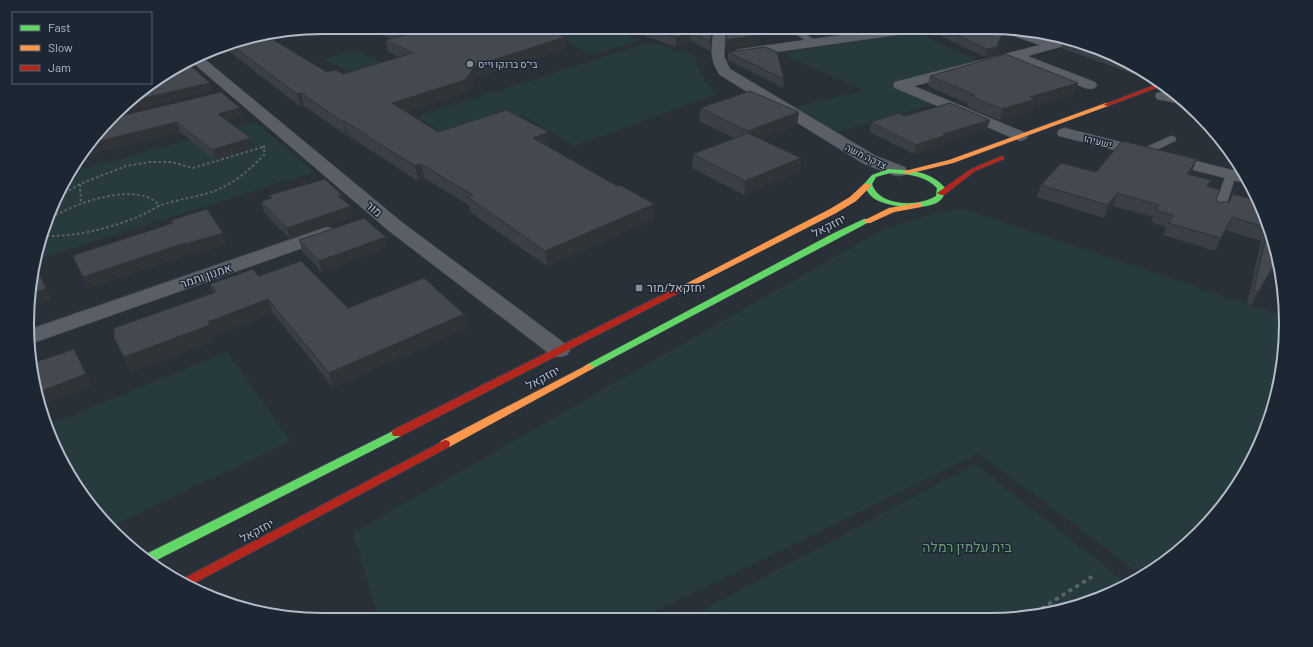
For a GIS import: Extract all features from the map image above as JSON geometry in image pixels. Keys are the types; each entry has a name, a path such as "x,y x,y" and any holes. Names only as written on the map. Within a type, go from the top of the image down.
{"street":[{"path":"719,34 717,52 815,43 877,34"},
{"path":"1026,36 1053,45"},
{"path":"1020,136 900,85 1060,43"},
{"name":"צדקה משה","path":"717,52 720,67 734,79 870,160 903,171"},
{"path":"1013,55 1090,85"},
{"name":"מור","path":"199,62 228,93 292,140 381,215 559,350"},
{"path":"903,171 951,162 1020,136 1162,93"},
{"path":"1061,134 1082,126"},
{"name":"ישעיהו","path":"1061,134 1239,177"},
{"name":"צדקה משה","path":"834,139 855,162 867,183"},
{"path":"867,183 870,192 885,201 907,206 918,205 935,201 940,197 941,193 973,170 1010,155"},
{"path":"903,171 918,174 932,180 940,188 941,193"},
{"name":"יחזקאל","path":"152,557 809,222 844,206 854,200 867,183 879,173 903,171"},
{"name":"יחזקאל","path":"190,580 835,236 892,210 918,205"},
{"name":"אמנון ותמר","path":"35,335 381,215"}],"lane":[{"path":"801,34 815,43"},
{"path":"1142,153 1171,139"},
{"path":"1218,212 1231,175"}],"path":[{"path":"65,193 80,184 126,166 150,162 171,162 193,168 292,140"},
{"path":"47,237 86,234 142,215 160,205 198,196 230,185 245,175 265,154 263,147"},
{"path":"80,184 82,203"},
{"path":"55,216 82,203 112,197 138,195 148,197 160,205"},
{"path":"1043,608 1093,576"}],"green space":[{"path":"554,34 624,34 640,40 591,55"},
{"path":"910,34 919,34 977,60 889,84 936,104 837,132 795,107 864,91 781,53"},
{"path":"650,42 695,56 701,76 716,94 574,146 523,115 454,139 417,117"},
{"path":"356,50 389,66 356,75 324,59"},
{"path":"255,122 314,172 42,258 49,230 56,213 64,195 78,170"},
{"path":"963,209 1279,315 1277,361 1273,380 1264,417 1249,452 1219,500 1194,528 1166,553 1138,572 978,453 653,613 377,613 353,533 886,228 934,214"},
{"path":"227,352 290,441 116,524 94,500 83,484 64,452 52,424"},
{"name":"בית עלמין רמלה","path":"975,464 1123,580 1083,598 1027,611 990,613 697,613"}],"building":[{"path":"403,34 557,34 565,37 475,66 465,80 392,103 438,132 506,110 549,132 533,138 617,186 620,185 654,204 545,251 468,197 473,195 421,164 415,166 344,121 343,122 301,93 297,94 235,48 272,39 327,72 336,70 343,74 413,53 386,40 405,35"},
{"path":"667,34 685,34 676,37"},
{"path":"695,34 711,34 710,41"},
{"path":"726,34 758,34 758,35 726,40"},
{"path":"955,34 1002,35 997,47 987,49"},
{"path":"765,47 777,52 784,79 728,52"},
{"path":"1005,54 1078,83 1030,97 1036,99 1002,109 970,96 975,95 930,76"},
{"path":"191,66 210,83 142,99 163,83"},
{"path":"750,91 799,112 748,131 700,108"},
{"path":"221,92 240,108 218,114 251,138 212,150 177,122 99,141 123,115"},
{"path":"950,103 990,120 943,134 946,135 916,145 871,122 899,113 905,116"},
{"path":"748,133 801,158 745,181 693,154"},
{"path":"1122,141 1197,159 1187,174 1211,180 1207,186 1220,190 1216,199 1218,202 1229,202 1233,194 1251,199 1262,226 1232,217 1221,238 1168,223 1173,215 1156,210 1159,205 1117,193 1108,205 1041,185 1061,163 1096,172"},
{"path":"325,179 342,195 338,196 351,206 287,228 261,202 272,198 269,195"},
{"path":"207,209 223,233 186,244 185,243 83,277 73,257 75,257 74,255 173,223 171,220"},
{"path":"364,218 386,237 319,261 299,240"},
{"path":"1266,237 1273,267 1258,292 1254,290"},
{"path":"301,261 348,308 424,278 464,314 329,373 268,299 208,322 210,325 124,357 114,338 114,328 216,292 210,284 253,269 259,276"},
{"path":"39,272 46,289 36,292"},
{"path":"74,349 86,374 42,391 36,362"}],"traffic: fast":[{"path":"889,171 918,174 931,179 941,188 939,197 932,202 911,205 887,202 877,197 870,191 868,184 874,176 889,171"},
{"path":"589,367 835,236 867,221"},
{"path":"152,557 397,433"}],"traffic: slow":[{"path":"907,172 951,162 1106,105"},
{"path":"678,290 833,211 853,199 867,186"},
{"path":"867,221 892,210 918,205"},
{"path":"445,444 589,367"}],"traffic: jam":[{"path":"1106,105 1155,87"},
{"path":"941,193 973,170 1002,158"},
{"path":"397,433 678,290"},
{"path":"190,580 445,444"}],"place":[{"name":"בי\"ס ברנקו וייס","path":"470,64"},
{"name":"יחזקאל/מור","path":"639,288"}]}
